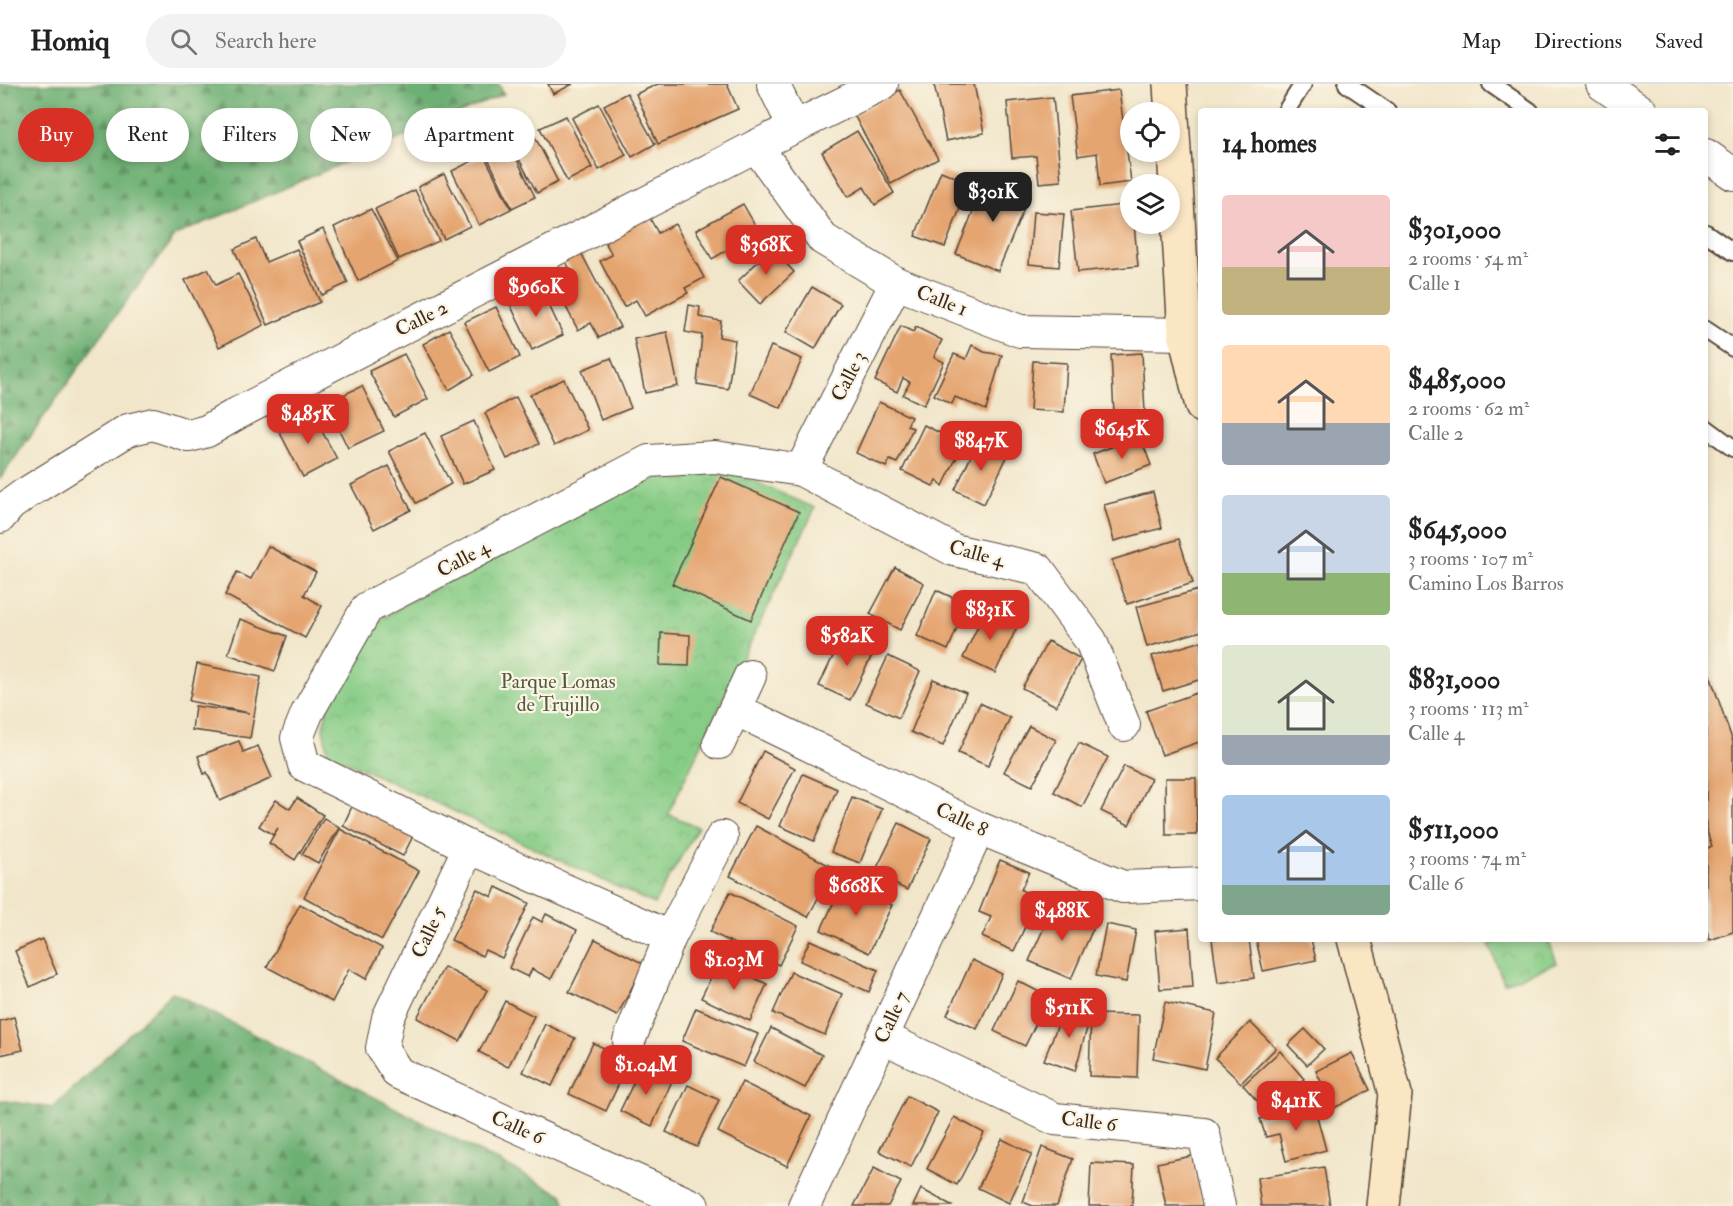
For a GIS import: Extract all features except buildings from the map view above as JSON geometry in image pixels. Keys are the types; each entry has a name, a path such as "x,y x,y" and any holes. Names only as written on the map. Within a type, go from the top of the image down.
{"street":[{"path":"773,84 794,127"},
{"name":"Calle 2","path":"0,517 10,505 25,494 128,430 153,424 189,436 207,431 248,407 756,146 882,84"},
{"path":"1170,84 1185,334 1198,389"},
{"path":"1602,84 1637,108"},
{"name":"Calle 1","path":"756,146 823,239 896,283 1020,331 1185,334"},
{"path":"1708,156 1733,174"},
{"name":"Calle 3","path":"801,470 896,283"},
{"name":"Calle 4","path":"670,937 469,847 304,765 297,738 304,721 367,608 649,461 715,457 801,470 954,550 1038,569 1091,641 1124,725"},
{"path":"718,743 750,676"},
{"name":"Calle 8","path":"735,710 979,828 1123,887 1198,884"},
{"name":"Calle 7","path":"804,1206 979,828"},
{"path":"629,1041 670,937 722,837"},
{"name":"Calle 5","path":"388,1018 469,847"},
{"path":"1355,942 1395,1094 1383,1206"},
{"name":"Calle 6","path":"388,1018 382,1048 398,1073 693,1206"},
{"name":"Calle 6","path":"882,1037 1055,1119 1204,1134 1219,1206"}],"lane":[{"path":"1288,108 1303,84"},
{"path":"1347,84 1383,108"},
{"path":"1491,84 1526,108"},
{"path":"1708,234 1733,252"},
{"path":"1708,331 1733,348"},
{"path":"1708,429 1733,448"}],"green space":[{"path":"0,84 499,84 504,94 471,108 404,108 404,137 392,142 392,108 310,108 310,162 346,162 176,235 103,333 0,479"},
{"name":"Parque Lomas de Trujillo","path":"724,468 815,508 668,814 698,827 654,904 328,753 323,728 329,699 374,624 412,600 642,479 687,470"},
{"path":"1549,942 1557,963 1504,983 1489,944"},
{"path":"172,992 563,1195 566,1206 0,1206 0,1100 53,1108"}]}
